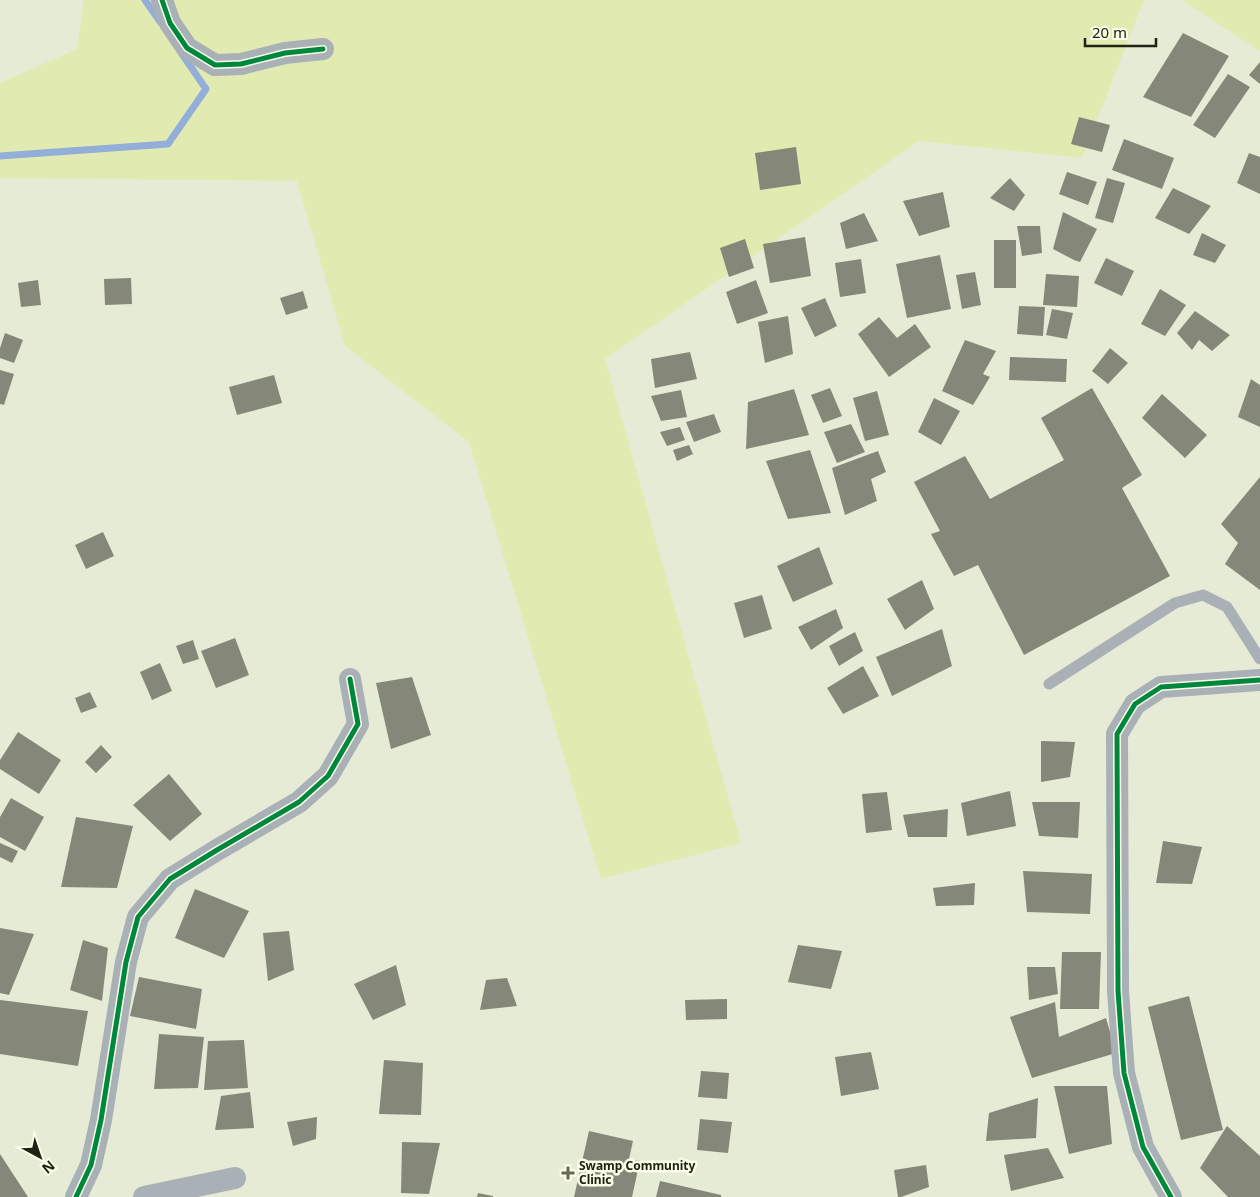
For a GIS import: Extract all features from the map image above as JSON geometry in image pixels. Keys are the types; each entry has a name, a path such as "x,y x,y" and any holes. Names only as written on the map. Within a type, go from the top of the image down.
{"street":[{"path":"162,0 170,23 187,48 215,65 241,64 285,53 323,49"},
{"path":"76,1197 91,1165 126,962 138,917 170,879 299,802 328,776 358,724 350,679"},
{"path":"1171,1197 1143,1148 1124,1073 1118,990 1117,734 1135,704 1161,687 1260,680"},
{"path":"144,1197 236,1178"}],"lane":[{"path":"1049,684 1176,603 1204,595 1227,607 1260,659"}],"green space":[{"path":"84,0 1144,0 1082,158 919,141 605,359 741,843 601,879 469,442 345,346 297,181 0,178 0,83 77,49"},
{"path":"1182,0 1260,0 1260,51"}],"building":[{"path":"1183,33 1229,56 1191,117 1143,97"},
{"path":"1260,62 1260,84 1249,75"},
{"path":"1228,74 1250,87 1215,138 1193,125"},
{"path":"1079,117 1110,125 1102,152 1071,144"},
{"path":"1124,139 1174,158 1162,189 1112,170"},
{"path":"796,147 801,184 760,190 755,153"},
{"path":"1249,153 1260,157 1260,194 1237,183"},
{"path":"1067,172 1097,182 1088,205 1059,194"},
{"path":"1010,178 1025,195 1014,211 990,198"},
{"path":"1107,178 1125,183 1113,223 1095,218"},
{"path":"1173,188 1211,206 1189,234 1155,218"},
{"path":"943,192 950,227 919,236 903,201"},
{"path":"1063,212 1097,229 1080,262 1053,249"},
{"path":"864,213 878,241 846,249 840,223"},
{"path":"1017,226 1040,226 1042,253 1022,256"},
{"path":"1202,233 1226,245 1215,263 1193,255"},
{"path":"805,237 811,276 770,283 763,244"},
{"path":"745,239 754,268 729,277 720,248"},
{"path":"994,240 1016,240 1016,288 994,288"},
{"path":"940,255 951,309 907,318 896,264"},
{"path":"1106,258 1134,271 1122,296 1094,283"},
{"path":"861,259 866,293 840,297 835,263"},
{"path":"975,272 981,305 962,309 956,275"},
{"path":"1046,274 1079,276 1077,307 1043,305"},
{"path":"131,278 132,304 105,305 104,279"},
{"path":"38,280 41,305 21,307 18,283"},
{"path":"756,280 768,313 737,324 726,292"},
{"path":"1160,289 1186,305 1165,336 1141,324"},
{"path":"303,291 308,308 286,315 280,298"},
{"path":"825,298 837,326 815,337 801,308"},
{"path":"1019,306 1045,307 1043,336 1017,334"},
{"path":"1052,309 1073,313 1067,339 1046,335"},
{"path":"1195,311 1230,335 1212,351 1199,340 1192,350 1177,333"},
{"path":"788,316 793,354 765,363 758,322"},
{"path":"879,317 897,338 915,324 931,347 889,377 858,334"},
{"path":"5,333 23,340 14,363 0,358 0,348"},
{"path":"965,340 996,351 983,374 990,377 973,405 942,391"},
{"path":"1110,348 1128,363 1108,384 1092,371"},
{"path":"690,352 697,379 655,388 651,359"},
{"path":"1010,357 1067,359 1066,382 1009,380"},
{"path":"0,370 14,374 4,405 0,404"},
{"path":"274,375 282,403 237,415 229,387"},
{"path":"1251,379 1260,385 1260,427 1238,417"},
{"path":"830,388 842,416 823,423 811,395"},
{"path":"1092,388 1142,475 1122,488 1170,576 1024,655 978,565 954,576 931,534 940,531 914,482 965,456 990,499 1064,460 1041,418"},
{"path":"794,389 809,435 746,449 748,402"},
{"path":"681,390 687,417 661,421 651,396"},
{"path":"877,391 889,435 865,441 853,398"},
{"path":"1162,394 1207,435 1185,458 1142,418"},
{"path":"934,398 960,411 941,445 918,432"},
{"path":"714,414 721,432 694,442 686,422"},
{"path":"851,424 865,452 837,463 824,432"},
{"path":"680,427 685,440 667,446 660,432"},
{"path":"689,445 693,454 677,461 673,450"},
{"path":"810,450 831,513 788,519 766,461"},
{"path":"878,451 886,472 871,479 877,501 845,515 832,468"},
{"path":"1260,477 1260,590 1225,564 1238,543 1221,524"},
{"path":"103,532 114,556 86,569 75,545"},
{"path":"819,547 833,584 793,602 777,566"},
{"path":"922,580 934,609 905,630 887,599"},
{"path":"762,595 772,629 744,638 734,603"},
{"path":"836,609 843,628 811,650 798,627"},
{"path":"942,629 952,666 892,696 876,657"},
{"path":"855,632 863,651 839,666 829,646"},
{"path":"235,638 249,675 216,688 201,651"},
{"path":"193,640 199,659 183,664 176,646"},
{"path":"160,663 172,691 152,700 140,672"},
{"path":"863,666 879,696 843,714 827,688"},
{"path":"412,677 431,735 391,749 376,683"},
{"path":"90,692 97,707 81,713 75,698"},
{"path":"18,732 61,760 39,794 0,769 0,760"},
{"path":"1041,741 1075,742 1070,777 1041,782"},
{"path":"101,745 112,757 96,773 85,762"},
{"path":"169,774 202,814 170,841 133,805"},
{"path":"1010,791 1016,826 967,836 961,803"},
{"path":"887,792 892,830 866,833 862,794"},
{"path":"11,798 44,817 25,851 0,837 0,817"},
{"path":"1032,802 1080,802 1078,838 1039,836"},
{"path":"948,809 947,837 908,837 903,815"},
{"path":"76,817 133,826 117,888 61,887"},
{"path":"1163,841 1202,847 1192,884 1156,883"},
{"path":"0,843 18,851 12,863 0,857"},
{"path":"1023,871 1092,874 1090,914 1027,912"},
{"path":"975,883 974,905 936,906 933,888"},
{"path":"195,889 249,911 224,958 175,938"},
{"path":"0,928 34,934 9,995 0,993"},
{"path":"289,931 294,970 268,981 263,933"},
{"path":"83,940 108,948 102,1001 70,990"},
{"path":"798,945 842,951 831,989 788,982"},
{"path":"1062,952 1101,952 1099,1009 1060,1009"},
{"path":"396,965 406,1005 373,1020 354,984"},
{"path":"1027,967 1055,967 1058,994 1029,1000"},
{"path":"139,977 202,989 196,1029 130,1016"},
{"path":"507,978 517,1006 480,1010 486,980"},
{"path":"1189,996 1223,1130 1181,1140 1148,1007"},
{"path":"727,999 727,1019 686,1020 685,1000"},
{"path":"0,1000 88,1011 78,1066 0,1054"},
{"path":"1055,1002 1059,1037 1106,1018 1116,1053 1032,1078 1010,1017"},
{"path":"159,1034 204,1037 198,1088 154,1089"},
{"path":"244,1040 248,1088 204,1090 208,1041"},
{"path":"871,1052 879,1089 841,1096 835,1057"},
{"path":"384,1060 423,1063 421,1115 379,1114"},
{"path":"701,1071 729,1073 727,1099 698,1097"},
{"path":"1054,1086 1107,1086 1112,1144 1069,1154"},
{"path":"250,1092 254,1128 215,1130 221,1096"},
{"path":"1038,1098 1036,1138 986,1141 989,1113"},
{"path":"317,1117 316,1139 293,1146 287,1122"},
{"path":"700,1119 732,1122 728,1153 697,1150"},
{"path":"1227,1126 1260,1156 1260,1197 1228,1197 1200,1168"},
{"name":"Swamp Community Clinic","path":"589,1131 633,1141 629,1159 640,1161 632,1197 574,1197"},
{"path":"402,1142 440,1143 429,1194 401,1193"},
{"path":"1048,1148 1064,1178 1011,1191 1004,1155"},
{"path":"0,1154 28,1197 0,1197"},
{"path":"926,1165 929,1187 898,1197 894,1170"},
{"path":"660,1181 721,1195 721,1197 656,1197"},
{"path":"478,1193 493,1196 493,1197 477,1197"}],"waterway":[{"path":"145,0 161,23"},
{"path":"0,156 168,144 206,89 182,54"}],"cycle path":[{"path":"162,0 170,23 187,48 215,65 241,64 285,53 323,49"},
{"path":"76,1197 91,1165 101,1120 126,962 138,917 170,879 299,802 328,776 358,724 350,679"},
{"path":"1171,1197 1143,1147 1124,1073 1118,991 1117,734 1135,704 1161,687 1260,680"}],"place":[{"name":"Swamp Community Clinic","path":"568,1173"}]}
